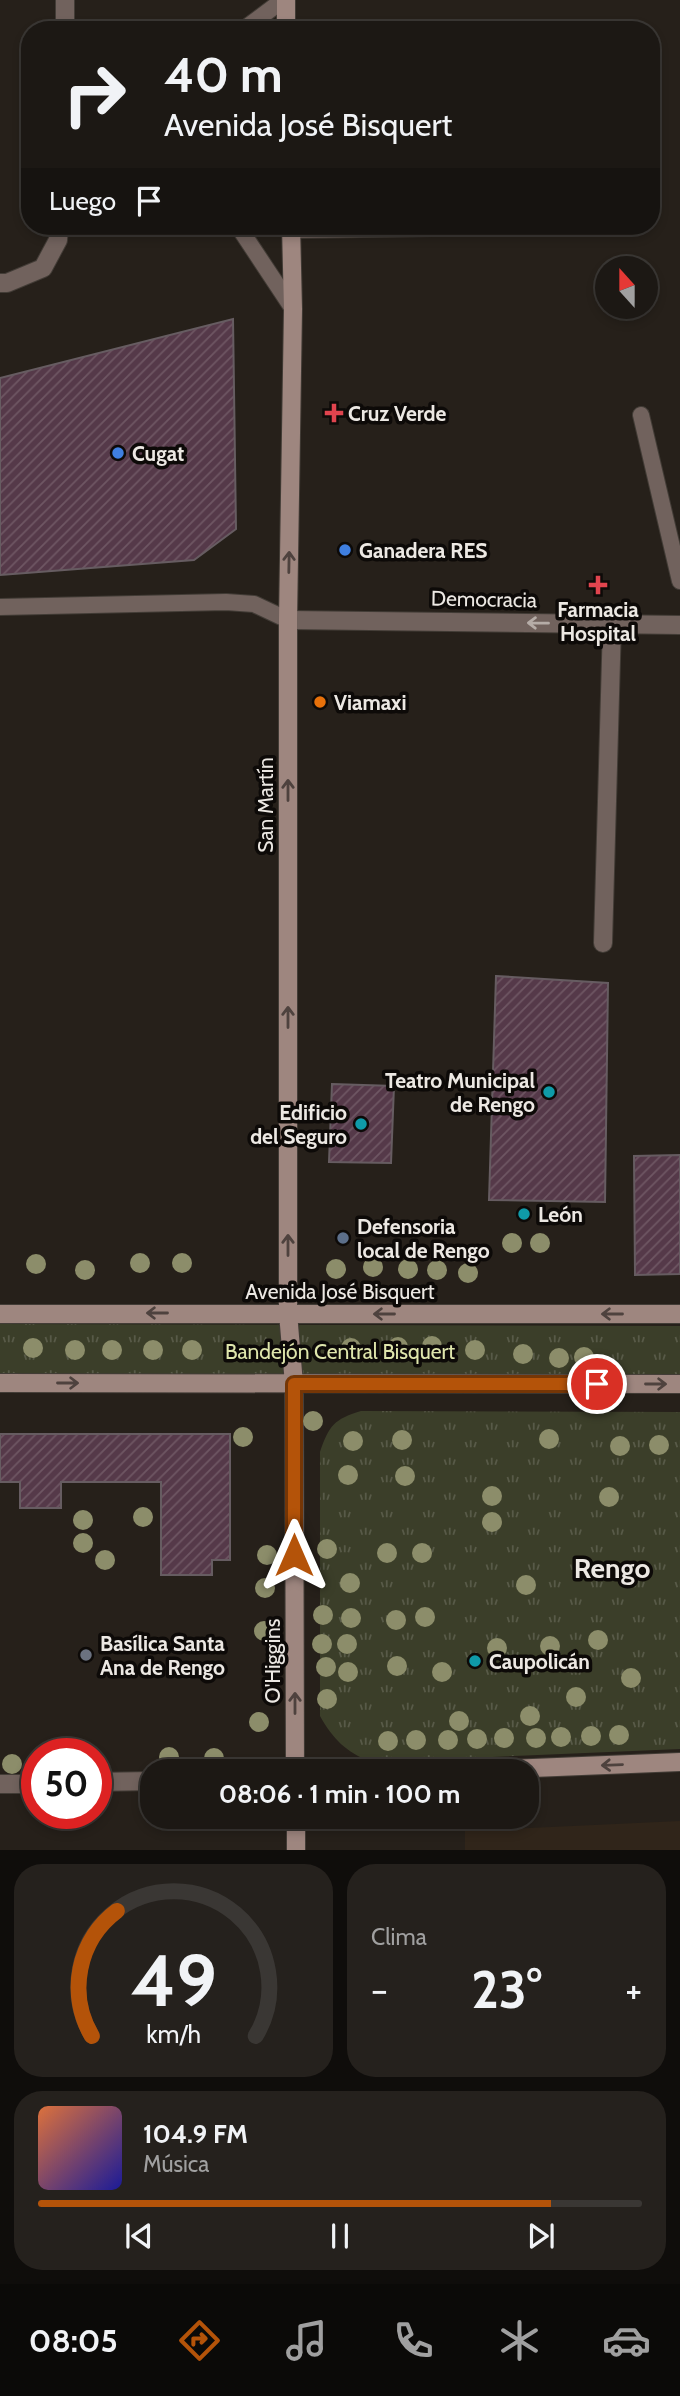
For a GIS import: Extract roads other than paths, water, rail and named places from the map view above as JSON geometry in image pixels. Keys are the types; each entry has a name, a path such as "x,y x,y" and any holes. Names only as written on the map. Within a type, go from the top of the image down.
{"main road":[{"path":"284,0 285,21"},
{"name":"San Martín","path":"291,235 288,1313 294,1384"},
{"name":"Avenida José Bisquert","path":"0,1314 680,1314"},
{"path":"0,1383 680,1384"},
{"name":"O'Higgins","path":"294,1384 295,1759"},
{"path":"539,1768 680,1762"},
{"path":"296,1829 296,1850"}],"street":[{"path":"65,0 65,21"},
{"path":"0,283 7,283 43,268 58,235"},
{"name":"Democracia","path":"288,620 680,625"},
{"path":"603,943 612,624"},
{"path":"112,1782 140,1781"},
{"path":"0,1784 21,1784"}],"lane":[{"path":"255,21 284,0"},
{"path":"244,235 293,309"},
{"path":"641,415 680,581"},
{"path":"0,607 226,602 254,604 288,620"}],"place":[{"name":"Cruz Verde","path":"334,413"},
{"name":"Cugat","path":"118,453"},
{"name":"Ganadera RES","path":"345,550"},
{"name":"Farmacia Hospital","path":"598,585"},
{"name":"Viamaxi","path":"320,702"},
{"name":"Teatro Municipal de Rengo","path":"549,1092"},
{"name":"Edificio del Seguro","path":"361,1124"},
{"name":"León","path":"524,1214"},
{"name":"Defensoria local de Rengo","path":"343,1238"},
{"name":"Basílica Santa Ana de Rengo","path":"86,1655"},
{"name":"Caupolicán","path":"475,1661"}],"district":[{"name":"Rengo","path":"612,1568"}],"park label":[{"name":"Bandejón Central Bisquert","path":"340,1351"}]}
